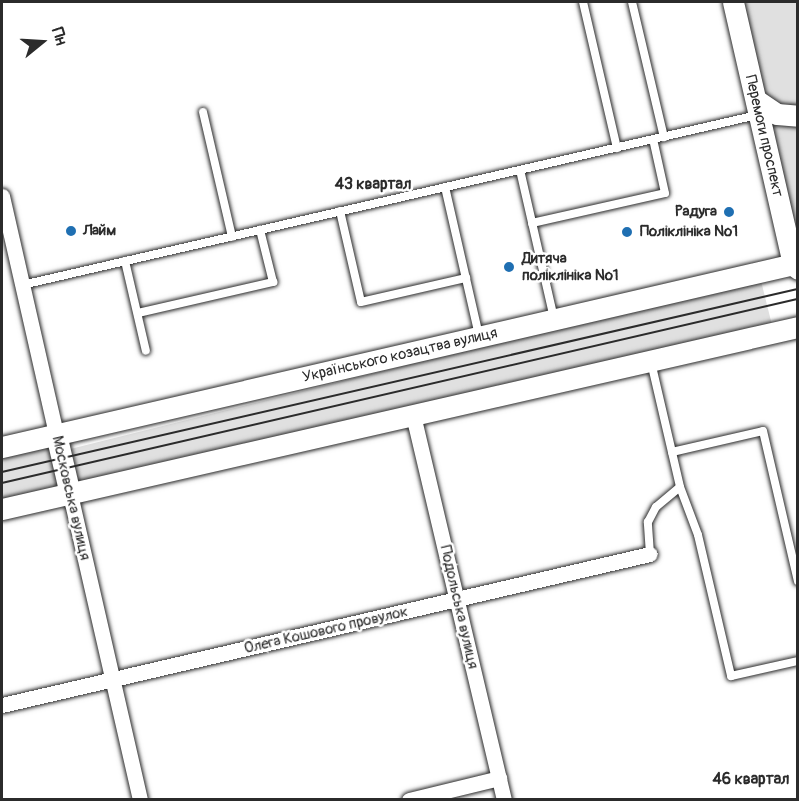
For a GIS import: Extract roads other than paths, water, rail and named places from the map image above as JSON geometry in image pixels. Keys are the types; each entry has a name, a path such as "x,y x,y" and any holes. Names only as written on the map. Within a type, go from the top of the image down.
{"street":[{"name":"Перемоги проспект","path":"733,2 796,265"},
{"path":"757,108 777,114 798,116"},
{"name":"Московська вулиця","path":"2,196 140,800"},
{"name":"Українського козацтва вулиця","path":"2,447 796,265"},
{"path":"2,509 798,327"},
{"name":"Подольська вулиця","path":"413,415 504,800"},
{"name":"Олега Кошового провулок","path":"2,705 650,554"},
{"path":"409,800 499,778"}],"lane":[{"path":"583,2 617,147"},
{"path":"632,2 664,137"},
{"path":"22,285 664,137 757,108"},
{"path":"203,112 232,237"},
{"path":"532,224 665,193 653,139"},
{"path":"520,170 554,319"},
{"path":"445,187 480,336"},
{"path":"340,212 361,302 466,278"},
{"path":"138,313 273,282 260,230"},
{"path":"126,261 146,351"},
{"path":"650,360 680,487 698,536 731,676 798,661"},
{"path":"672,452 763,431 798,581"},
{"path":"650,554 648,522 656,507 680,487"}],"tram line":[{"path":"2,472 798,289"},
{"path":"2,483 798,299"}],"place":[{"name":"Радуга","path":"729,212"},
{"name":"Лайм","path":"71,231"},
{"name":"Поліклініка №1","path":"627,232"},
{"name":"Дитяча поліклініка №1","path":"509,267"}],"district":[{"name":"43 квартал","path":"373,184"},
{"name":"46 квартал","path":"751,779"}]}
